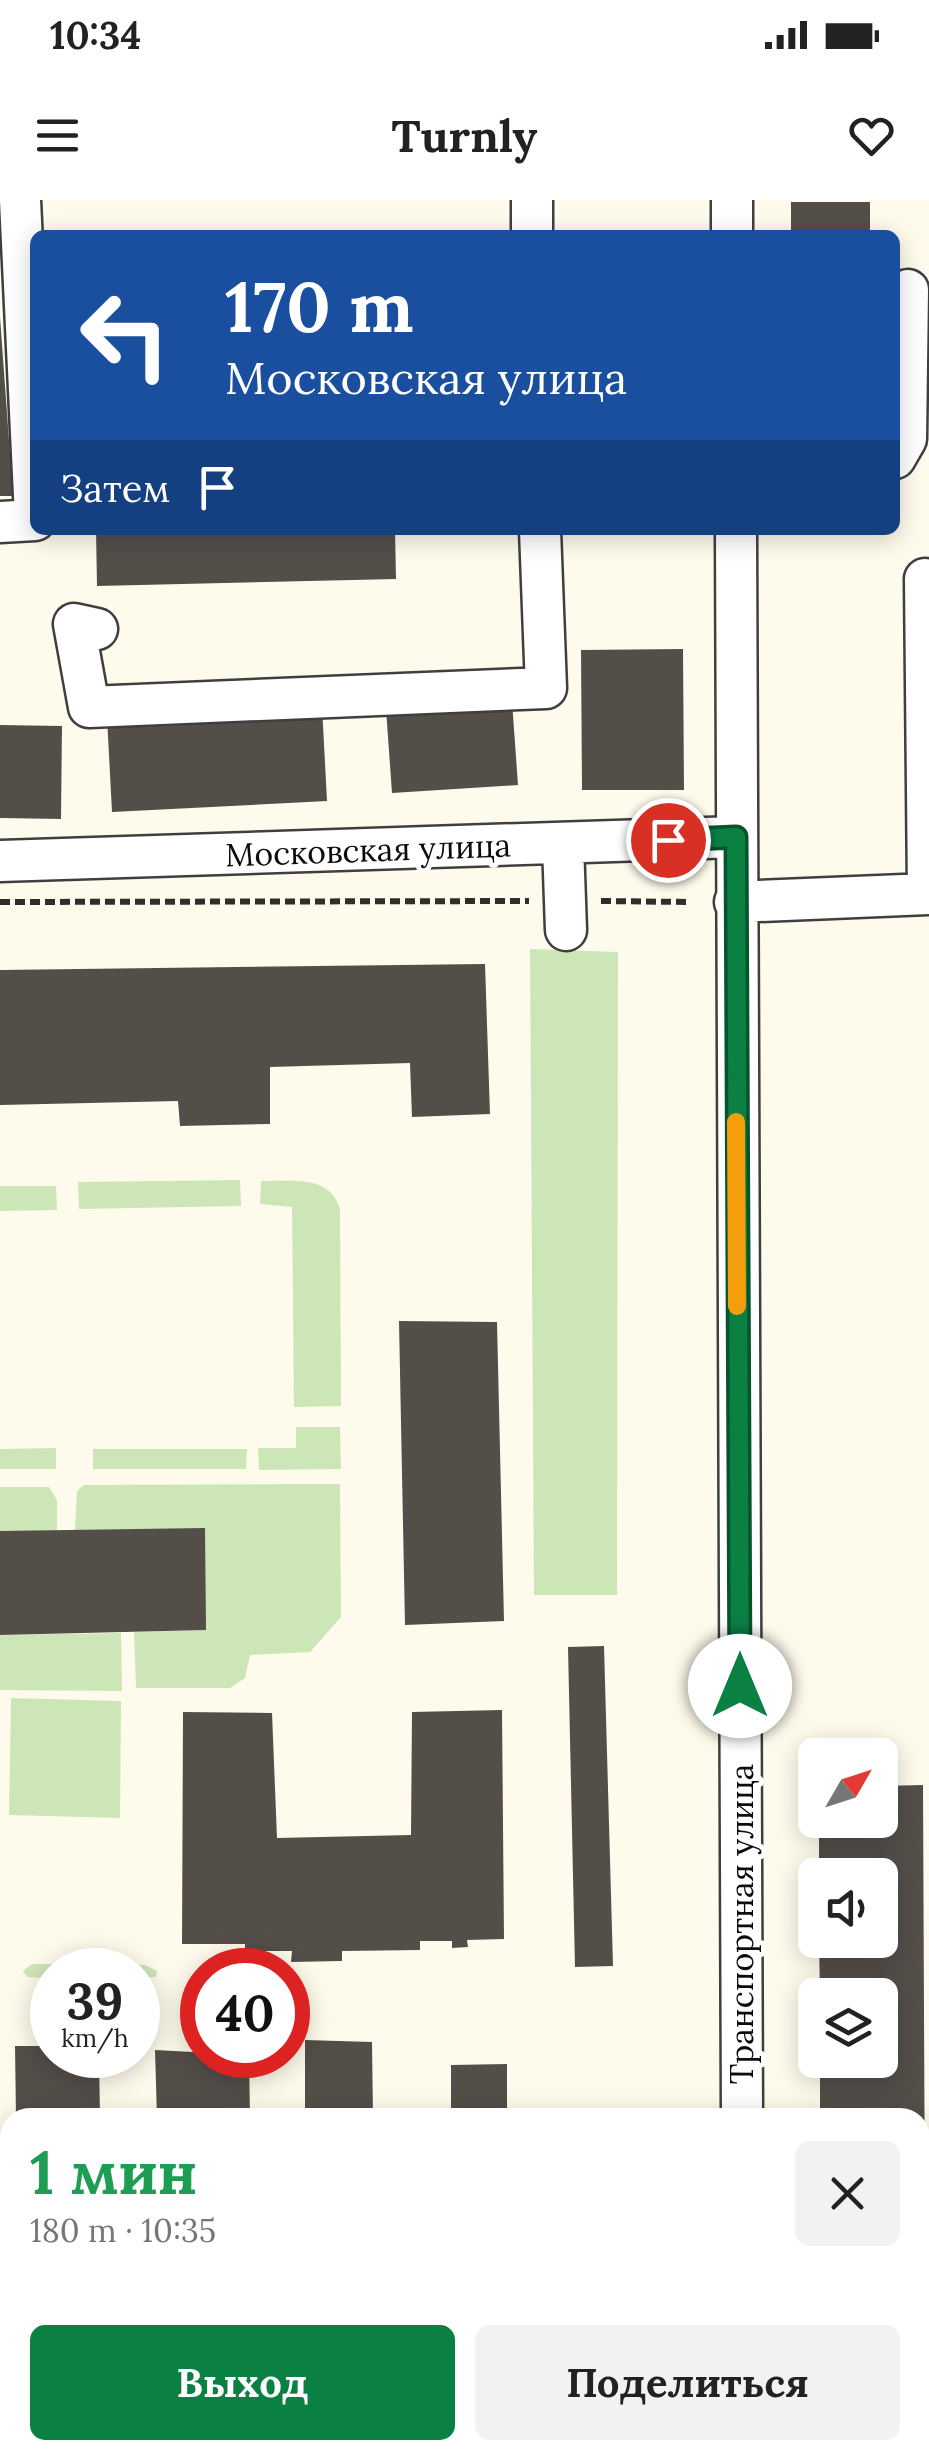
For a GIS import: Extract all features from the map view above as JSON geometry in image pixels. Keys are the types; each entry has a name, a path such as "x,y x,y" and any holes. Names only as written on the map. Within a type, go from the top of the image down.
{"street":[{"path":"20,200 30,396"},
{"path":"532,200 532,230"},
{"path":"732,200 732,230"},
{"path":"900,450 906,440 908,290"},
{"path":"0,522 30,519"},
{"path":"97,629 74,624 89,707 546,688 540,535"},
{"name":"Транспортная улица","path":"736,535 742,2108"},
{"path":"735,902 928,894 925,580"},
{"name":"Московская улица","path":"0,861 736,837"},
{"path":"563,844 566,916"}],"path":[{"path":"0,902 566,916 687,902"}],"green space":[{"path":"530,949 618,952 617,1595 534,1595"},
{"path":"240,1180 241,1206 79,1209 78,1182"},
{"path":"261,1181 319,1185 335,1198 340,1209 341,1406 294,1407 292,1207 260,1204"},
{"path":"0,1186 56,1186 57,1210 0,1211"},
{"path":"296,1427 340,1427 341,1469 259,1470 258,1448 296,1448"},
{"path":"56,1448 56,1469 0,1469 0,1449"},
{"path":"93,1449 247,1449 246,1469 93,1469"},
{"path":"340,1484 341,1617 310,1652 250,1655 245,1678 230,1688 136,1688 134,1632 205,1630 75,1530 77,1491 84,1485"},
{"path":"0,1487 49,1487 57,1500 57,1531 0,1531"},
{"path":"121,1633 122,1691 0,1690 0,1635"},
{"path":"11,1698 121,1701 120,1818 9,1815"}],"building":[{"path":"791,202 870,202 870,230 791,230"},
{"path":"0,317 13,496 0,496"},
{"path":"96,535 395,535 396,579 97,586"},
{"path":"683,649 684,790 582,790 581,650"},
{"path":"512,701 518,785 392,793 386,709"},
{"path":"322,706 327,801 112,812 107,717"},
{"path":"0,725 62,726 61,819 0,818"},
{"path":"485,964 490,1114 412,1117 410,1063 270,1067 270,1124 180,1126 178,1101 0,1105 0,970"},
{"path":"399,1321 497,1322 504,1621 405,1625"},
{"path":"205,1528 206,1630 0,1635 0,1531"},
{"path":"604,1646 613,1966 575,1967 568,1647"},
{"path":"502,1710 504,1939 467,1940 468,1947 452,1948 452,1941 420,1941 420,1950 342,1951 342,1961 310,1962 310,1948 182,1944 183,1712 272,1713 277,1838 411,1835 412,1712"},
{"path":"923,1785 924,2108 820,2108 820,2078 898,2078 898,1978 820,1978 819,1958 898,1958 898,1858 819,1858 819,1838 898,1838 898,1786"},
{"path":"310,2040 372,2042 373,2108 305,2108"},
{"path":"15,2046 30,2046 30,2078 99,2078 100,2108 16,2108"},
{"path":"160,2050 180,2051 180,2078 249,2078 250,2108 157,2108"},
{"path":"507,2064 507,2108 451,2108 451,2065"}],"slow traffic":[{"path":"736,1122 737,1306"}],"route":[{"path":"668,840 736,837 740,1686"}]}
